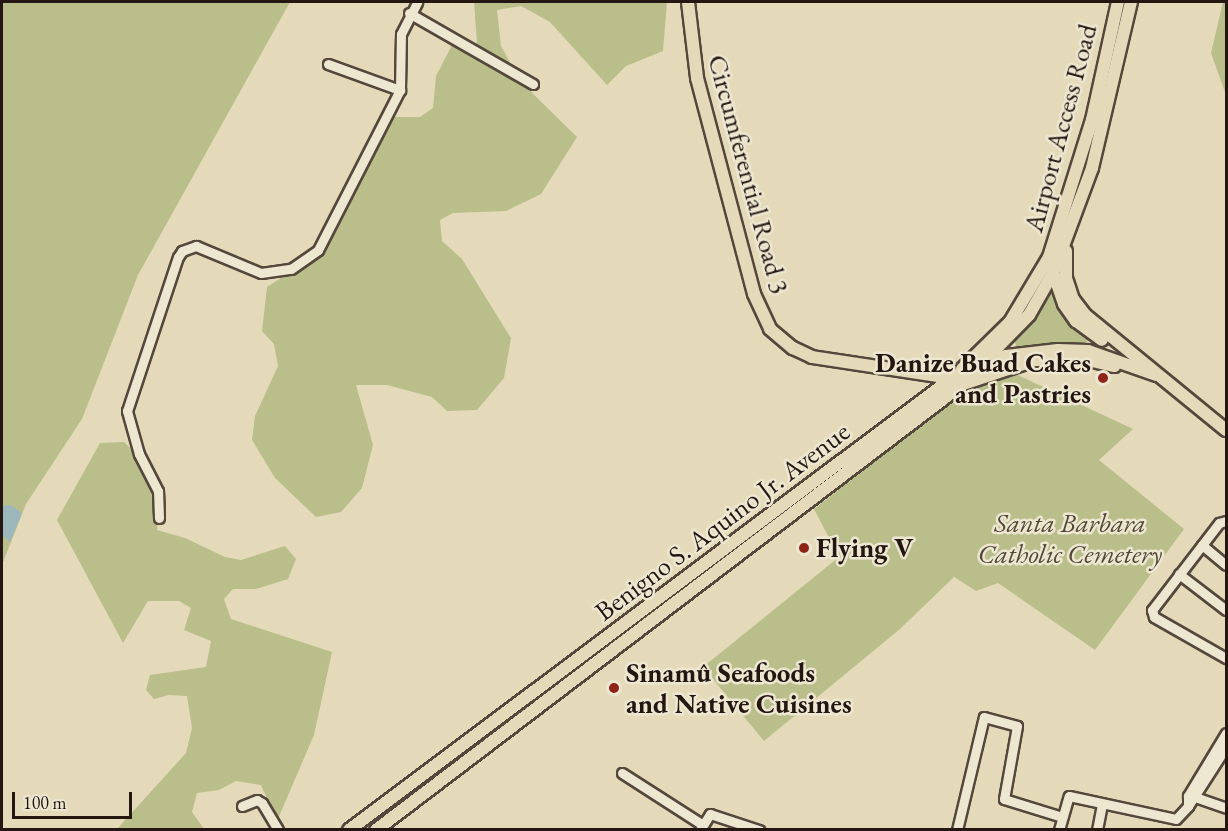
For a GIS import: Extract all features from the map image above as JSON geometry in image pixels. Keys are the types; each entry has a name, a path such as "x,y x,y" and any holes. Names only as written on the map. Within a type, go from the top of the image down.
{"main road":[{"name":"Circumferential Road 3","path":"688,2 697,78 754,294 770,329 793,348 812,357 959,380"},
{"name":"Airport Access Road","path":"959,380 1010,322 1050,257 1089,132 1118,2"},
{"name":"Airport Access Road","path":"959,380 981,365 1029,315 1053,273 1067,238 1102,131 1131,2"},
{"path":"1067,238 1066,278 1073,299 1097,326 1227,430"},
{"path":"1050,257 1064,304 1076,321 1156,375"},
{"path":"981,365 1035,351 1088,351 1156,375"},
{"name":"Benigno S. Aquino Jr. Avenue","path":"349,830 959,380 1010,366 1059,359 1088,360 1156,375"},
{"name":"Benigno S. Aquino Jr. Avenue","path":"376,830 520,722 959,380"},
{"path":"511,709 520,722"}],"street":[{"path":"159,518 158,491 139,454 128,411 178,257 182,251 196,246 261,273 291,269 305,262 318,250 400,90 401,34 417,2"},
{"path":"410,13 533,84"},
{"path":"328,64 400,90"},
{"path":"1227,521 1219,523 1179,574 1152,614 1227,658"},
{"path":"1202,545 1227,565"},
{"path":"1179,574 1227,610"},
{"path":"957,830 984,717 1017,726 1004,799 1062,817"},
{"path":"1059,830 1069,796 1176,819 1188,806 1227,733"},
{"path":"1193,796 1227,747"},
{"path":"622,773 702,827 710,814 759,830"},
{"path":"1193,796 1227,808"},
{"path":"242,806 257,800 262,802 278,830"},
{"path":"1097,830 1102,804"}],"green space":[{"path":"2,2 290,2 138,275 82,419 26,504 2,565"},
{"path":"474,2 667,2 663,51 626,66 607,85 550,22 521,6 497,10 501,46 520,81 577,137 541,194 506,211 453,213 440,220 442,241 462,259 511,338 504,378 477,410 447,411 432,397 387,385 356,385 373,445 362,488 341,512 316,517 275,478 252,440 255,416 278,366 274,344 262,331 267,287 316,255 386,117 420,117 433,108 436,76 452,45 477,43"},
{"path":"1223,2 1226,2 1226,95 1211,53"},
{"path":"1048,292 1053,293 1090,339 1084,344 1017,348 1014,340"},
{"name":"Santa Barbara Catholic Cemetery","path":"1011,372 1133,429 1099,460 1184,529 1095,650 998,583 976,591 954,577 900,629 764,741 703,667 839,557 814,509 956,398"},
{"path":"124,442 144,461 161,498 157,530 185,538 225,557 241,560 285,546 296,559 288,579 256,589 233,589 224,599 231,619 332,652 314,735 277,821 261,785 236,781 219,790 197,793 192,812 204,829 117,829 186,753 192,728 187,696 169,695 154,699 146,690 150,675 206,667 211,641 184,630 191,608 179,601 148,601 123,643 57,520 100,443"}],"water":[{"path":"11,505 22,513 10,542 2,535 2,506"}],"place":[{"name":"Danize Buad Cakes and Pastries","path":"1103,378"},
{"name":"Flying V","path":"804,548"},
{"name":"Sinamû Seafoods and Native Cuisines","path":"614,688"}]}
